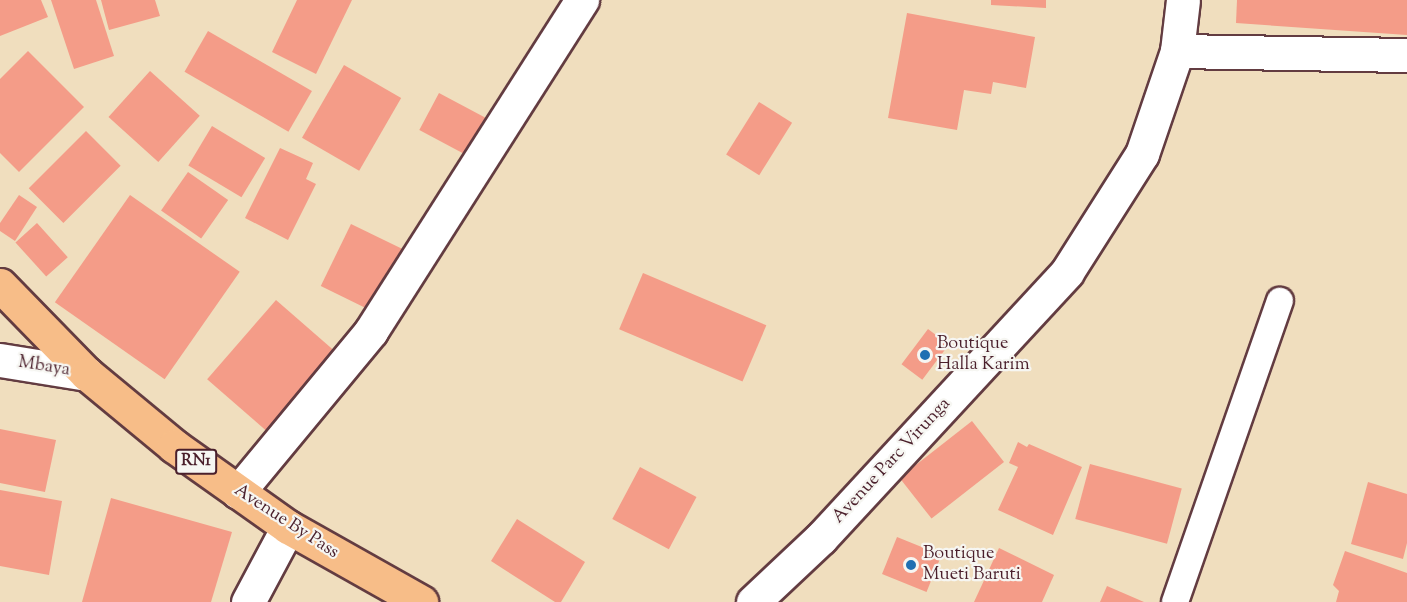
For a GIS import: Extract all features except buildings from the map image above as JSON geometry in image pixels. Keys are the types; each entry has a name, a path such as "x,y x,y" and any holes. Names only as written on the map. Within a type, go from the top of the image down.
{"highway":[{"name":"Avenue By Pass","path":"0,285 87,374 174,446 288,527 421,602"}],"street":[{"path":"238,492 371,331 418,262 582,0"},
{"name":"Avenue Parc Virunga","path":"753,602 821,538 1067,272 1142,154 1177,51 1183,0"},
{"path":"1177,51 1407,55"},
{"name":"Mbaya","path":"0,360 87,374"},
{"path":"248,602 288,527"}],"lane":[{"path":"1175,602 1281,301"}],"place":[{"name":"Boutique Halla Karim","path":"925,355"},
{"name":"Boutique Mueti Baruti","path":"911,565"}]}
